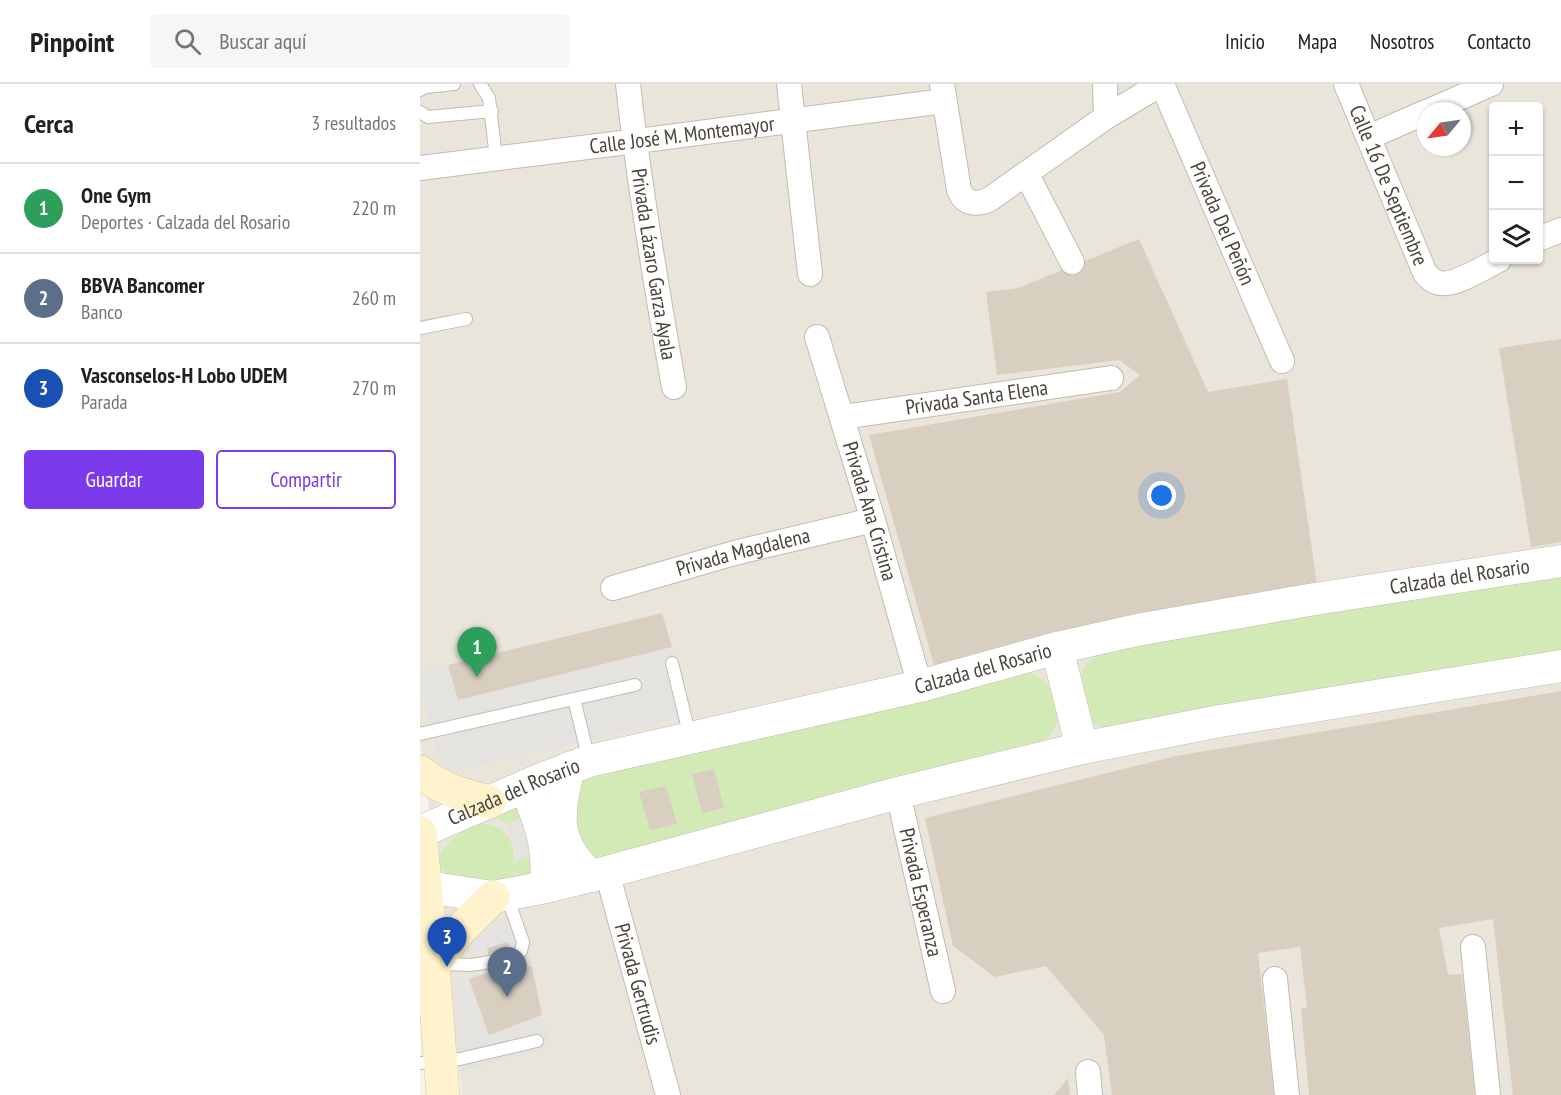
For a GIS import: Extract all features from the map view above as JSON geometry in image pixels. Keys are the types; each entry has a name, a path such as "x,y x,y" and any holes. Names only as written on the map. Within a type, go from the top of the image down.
{"main road":[{"path":"420,772 457,794 489,802"},
{"path":"420,832 430,1062 443,1095"},
{"path":"427,964 461,929 500,896"}],"street":[{"name":"Privada Lázaro Garza Ayala","path":"628,84 634,140 674,387"},
{"path":"789,84 810,274"},
{"path":"1105,84 1106,117"},
{"path":"943,92 959,190 962,196 972,204 990,200 1106,117 1161,84"},
{"name":"Privada Del Peñón","path":"1161,84 1282,361"},
{"name":"Calle 16 De Septiembre","path":"1346,84 1425,273 1435,282 1444,284 1455,282 1491,264"},
{"path":"1450,102 1491,84"},
{"name":"Calle José M. Montemayor","path":"420,168 793,122 943,92"},
{"path":"1369,137 1417,117"},
{"path":"1027,175 1072,262"},
{"path":"1543,237 1561,230"},
{"name":"Privada Ana Cristina","path":"817,337 843,417 920,686"},
{"name":"Privada Santa Elena","path":"843,417 1111,378"},
{"name":"Privada Magdalena","path":"613,588 738,552 873,519"},
{"name":"Calzada del Rosario","path":"420,832 579,764 920,686 1057,648 1137,630 1314,599 1561,561"},
{"path":"1057,648 1082,748"},
{"path":"423,886 500,896 599,874 898,793 1082,748 1220,721 1561,666"},
{"path":"579,764 560,800 559,816 563,837 572,854 582,868 599,874"},
{"path":"525,786 539,818 544,837 548,864 546,887"},
{"name":"Privada Esperanza","path":"898,793 943,991"},
{"name":"Privada Gertrudis","path":"599,874 668,1095"},
{"path":"1473,947 1488,1095"},
{"path":"1275,979 1287,1095"}],"lane":[{"path":"420,90 426,87 454,84"},
{"path":"480,84 489,98 492,111 496,158"},
{"path":"420,112 428,117 492,111"},
{"path":"420,328 466,319"},
{"path":"672,663 690,738"},
{"path":"420,734 635,685"},
{"path":"574,699 579,764"},
{"path":"500,896 523,942 521,951 512,958"},
{"path":"427,964 490,963"},
{"path":"430,1062 477,1056 537,1041"}],"shaded area":[{"path":"420,84 1561,84 1561,1095 462,1095 437,864 420,744"},
{"path":"672,647 688,716 442,774 420,683 420,673 448,665 458,700"},
{"path":"530,816 541,855 518,860 507,824"},
{"path":"518,913 532,966 515,971 508,942 462,955 468,937 489,920"},
{"path":"469,979 489,1034 542,1015 551,1047 459,1073 454,984"}],"green space":[{"path":"1561,574 1561,655 1114,731 1092,723 1080,703 1076,681 1087,662 1105,649"},
{"path":"1017,669 1043,680 1050,687 1058,703 1058,721 1055,729 1033,748 604,862 586,855 575,842 570,797 582,780"},
{"path":"514,802 529,815 507,824 496,818 482,815"},
{"path":"479,823 496,827 508,836 513,850 512,868 515,861 541,855 532,873 498,883 453,879 441,869 440,861 445,846 465,830"}],"building":[{"path":"1139,239 1208,392 1287,379 1317,584 1026,640 934,665 869,435 1120,392 1140,375 1119,360 997,375 986,292 1018,288"},
{"path":"1561,339 1561,542 1531,547 1499,348"},
{"path":"662,613 672,647 458,700 448,665"},
{"path":"1561,691 1561,1095 1513,1095 1493,919 1439,928 1448,975 1462,974 1475,1095 1309,1095 1301,1008 1307,1008 1300,947 1258,953 1274,1095 1112,1095 1104,1035 1046,966 995,977 953,946 925,818 1176,756"},
{"path":"714,769 724,808 702,813 692,774"},
{"path":"666,786 677,824 650,830 639,792"},
{"path":"508,942 515,971 532,966 542,1015 489,1035 469,979 492,971 487,948"},
{"path":"1068,1078 1070,1095 1054,1095"}],"place":[{"name":"One Gym","path":"477,677"},
{"name":"Vasconselos-H Lobo UDEM","path":"447,967"},
{"name":"BBVA Bancomer","path":"507,997"}]}
